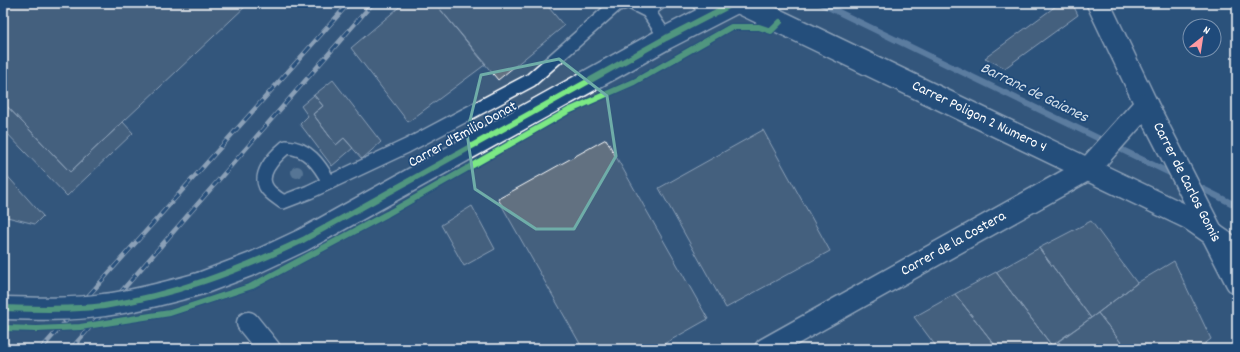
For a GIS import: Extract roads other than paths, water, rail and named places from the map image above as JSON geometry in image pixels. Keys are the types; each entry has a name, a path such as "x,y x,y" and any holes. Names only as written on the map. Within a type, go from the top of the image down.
{"street":[{"name":"Carrer d'Emilio Donat","path":"3,308 53,310 103,306 146,298 202,283 252,264 303,240 666,38 704,9 734,3"},
{"name":"Carrer Poligon 2 Numero 4","path":"741,3 1093,164 1189,218 1237,251"},
{"name":"Carrer de Carlos Gomis","path":"1098,3 1146,104 1237,282"},
{"name":"Carrer de Carlos Gomis","path":"1130,124 1146,104"},
{"name":"Carrer de la Costera","path":"766,349 1093,164 1130,124"},
{"path":"248,323 269,349"}],"lane":[{"path":"329,182 321,168 310,155 298,147 286,147 272,159 266,172 264,182 270,192 283,202 329,182 407,146 531,80 617,4 623,3"},
{"path":"632,3 648,11 666,38"},
{"path":"648,11 659,3"}],"waterway":[{"name":"Barranc de Gaianes","path":"820,3 1106,142"},
{"name":"Barranc de Gaianes","path":"1114,146 1174,175"},
{"name":"Barranc de Gaianes","path":"1195,185 1237,206"}],"railway":[{"path":"41,349 349,3"},
{"path":"71,349 373,3"}]}
